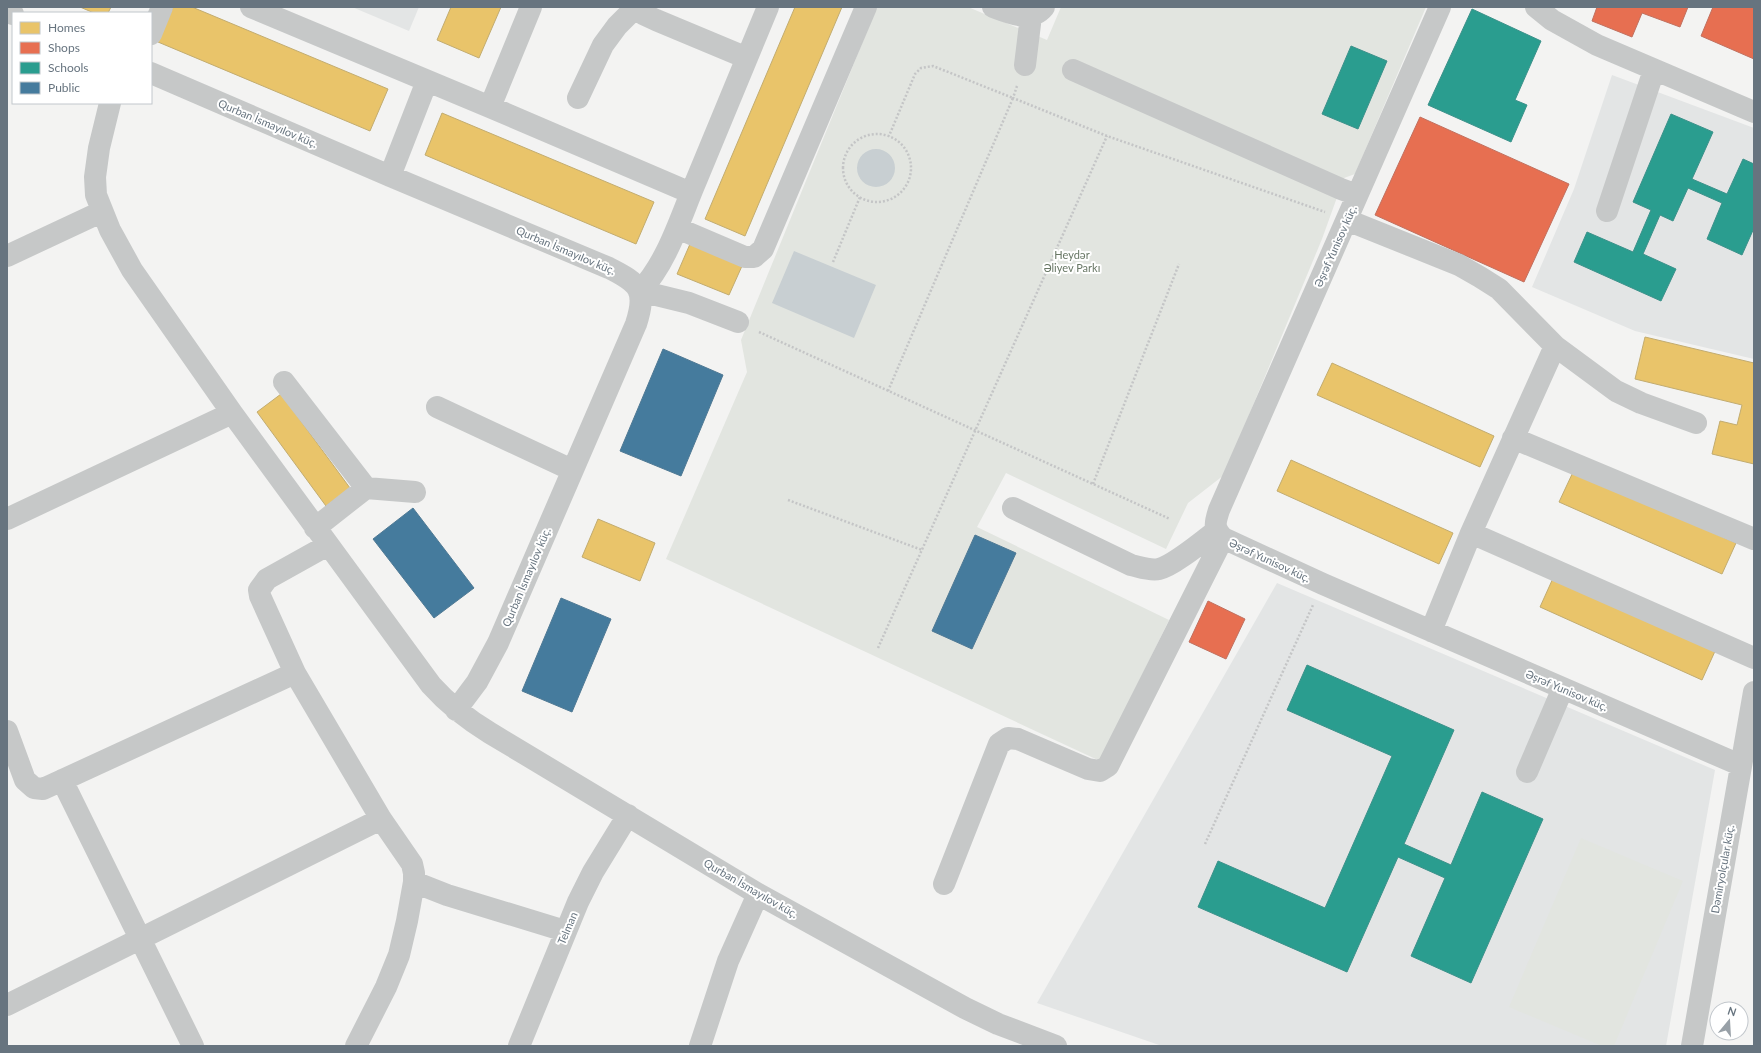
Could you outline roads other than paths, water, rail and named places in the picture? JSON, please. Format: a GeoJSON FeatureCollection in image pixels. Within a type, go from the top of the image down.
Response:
{"type":"FeatureCollection","features":[{"type":"Feature","properties":{"kind":"street"},"geometry":{"type":"LineString","coordinates":[[152,32],[162,7]]}},
{"type":"Feature","properties":{"kind":"street"},"geometry":{"type":"LineString","coordinates":[[251,7],[427,80],[691,193]]}},
{"type":"Feature","properties":{"kind":"street"},"geometry":{"type":"LineString","coordinates":[[490,107],[531,7]]}},
{"type":"Feature","properties":{"kind":"street"},"geometry":{"type":"LineString","coordinates":[[578,98],[603,45],[617,26],[636,7]]}},
{"type":"Feature","properties":{"kind":"street"},"geometry":{"type":"LineString","coordinates":[[639,7],[643,14],[747,58]]}},
{"type":"Feature","properties":{"kind":"street"},"geometry":{"type":"LineString","coordinates":[[640,291],[651,280],[660,266],[768,7]]}},
{"type":"Feature","properties":{"kind":"street"},"geometry":{"type":"LineString","coordinates":[[677,228],[745,257],[754,257],[763,250],[866,7]]}},
{"type":"Feature","properties":{"kind":"street"},"geometry":{"type":"LineString","coordinates":[[993,7],[1020,16],[1038,11],[1025,65]]}},
{"type":"Feature","properties":{"kind":"street","name":"Əşrəf Yunisov küç."},"geometry":{"type":"LineString","coordinates":[[1440,7],[1219,510],[1215,523],[1220,535],[1323,584],[1740,765]]}},
{"type":"Feature","properties":{"kind":"street"},"geometry":{"type":"LineString","coordinates":[[1536,7],[1552,20],[1597,45],[1754,112]]}},
{"type":"Feature","properties":{"kind":"street"},"geometry":{"type":"LineString","coordinates":[[1073,70],[1341,189],[1358,195]]}},
{"type":"Feature","properties":{"kind":"street"},"geometry":{"type":"LineString","coordinates":[[1606,212],[1654,70]]}},
{"type":"Feature","properties":{"kind":"street","name":"Qurban İsmayılov küç."},"geometry":{"type":"LineString","coordinates":[[152,73],[609,268],[624,275],[634,283],[640,291],[642,301],[636,324],[487,665],[477,682],[456,710]]}},
{"type":"Feature","properties":{"kind":"street"},"geometry":{"type":"LineString","coordinates":[[390,176],[427,80]]}},
{"type":"Feature","properties":{"kind":"street","name":"Qurban İsmayılov küç."},"geometry":{"type":"LineString","coordinates":[[110,104],[99,148],[95,177],[96,195],[101,212],[132,270],[315,528],[431,685],[456,710],[490,733],[758,894],[965,1008],[998,1024],[1056,1046]]}},
{"type":"Feature","properties":{"kind":"street"},"geometry":{"type":"LineString","coordinates":[[7,256],[101,212]]}},
{"type":"Feature","properties":{"kind":"street"},"geometry":{"type":"LineString","coordinates":[[1347,220],[1459,265],[1499,289],[1556,346],[1616,391],[1641,403],[1696,423]]}},
{"type":"Feature","properties":{"kind":"street"},"geometry":{"type":"LineString","coordinates":[[640,291],[667,296],[738,322]]}},
{"type":"Feature","properties":{"kind":"street"},"geometry":{"type":"LineString","coordinates":[[1431,631],[1471,533],[1556,346]]}},
{"type":"Feature","properties":{"kind":"street"},"geometry":{"type":"LineString","coordinates":[[284,382],[366,488]]}},
{"type":"Feature","properties":{"kind":"street"},"geometry":{"type":"LineString","coordinates":[[437,407],[572,470]]}},
{"type":"Feature","properties":{"kind":"street"},"geometry":{"type":"LineString","coordinates":[[7,519],[232,413]]}},
{"type":"Feature","properties":{"kind":"street"},"geometry":{"type":"LineString","coordinates":[[1513,438],[1754,539]]}},
{"type":"Feature","properties":{"kind":"street"},"geometry":{"type":"LineString","coordinates":[[315,528],[366,488],[415,492]]}},
{"type":"Feature","properties":{"kind":"street"},"geometry":{"type":"LineString","coordinates":[[1013,508],[1131,565],[1147,569],[1159,569],[1220,535]]}},
{"type":"Feature","properties":{"kind":"street"},"geometry":{"type":"LineString","coordinates":[[1471,533],[1754,658]]}},
{"type":"Feature","properties":{"kind":"street"},"geometry":{"type":"LineString","coordinates":[[944,884],[999,744],[1008,738],[1018,739],[1088,769],[1100,771],[1108,766],[1220,535]]}},
{"type":"Feature","properties":{"kind":"street"},"geometry":{"type":"LineString","coordinates":[[328,545],[267,579],[259,590],[260,596],[295,673],[382,819],[412,864],[414,882],[399,955],[386,987],[356,1046]]}},
{"type":"Feature","properties":{"kind":"street"},"geometry":{"type":"LineString","coordinates":[[7,733],[25,780],[34,788],[43,788],[295,673]]}},
{"type":"Feature","properties":{"kind":"street"},"geometry":{"type":"LineString","coordinates":[[1527,772],[1563,688]]}},
{"type":"Feature","properties":{"kind":"street","name":"Dəmiryolçular küç."},"geometry":{"type":"LineString","coordinates":[[1692,1046],[1754,692]]}},
{"type":"Feature","properties":{"kind":"street"},"geometry":{"type":"LineString","coordinates":[[62,780],[193,1046]]}},
{"type":"Feature","properties":{"kind":"street","name":"Telman"},"geometry":{"type":"LineString","coordinates":[[519,1046],[565,931],[592,872],[628,816]]}},
{"type":"Feature","properties":{"kind":"street"},"geometry":{"type":"LineString","coordinates":[[7,1005],[139,938],[382,819]]}},
{"type":"Feature","properties":{"kind":"street"},"geometry":{"type":"LineString","coordinates":[[414,882],[448,895],[565,931]]}},
{"type":"Feature","properties":{"kind":"street"},"geometry":{"type":"LineString","coordinates":[[700,1046],[728,961],[758,894]]}},
{"type":"Feature","properties":{"kind":"park label","name":"Heydər Əliyev Parkı"},"geometry":{"type":"Point","coordinates":[1072,260]}}]}
